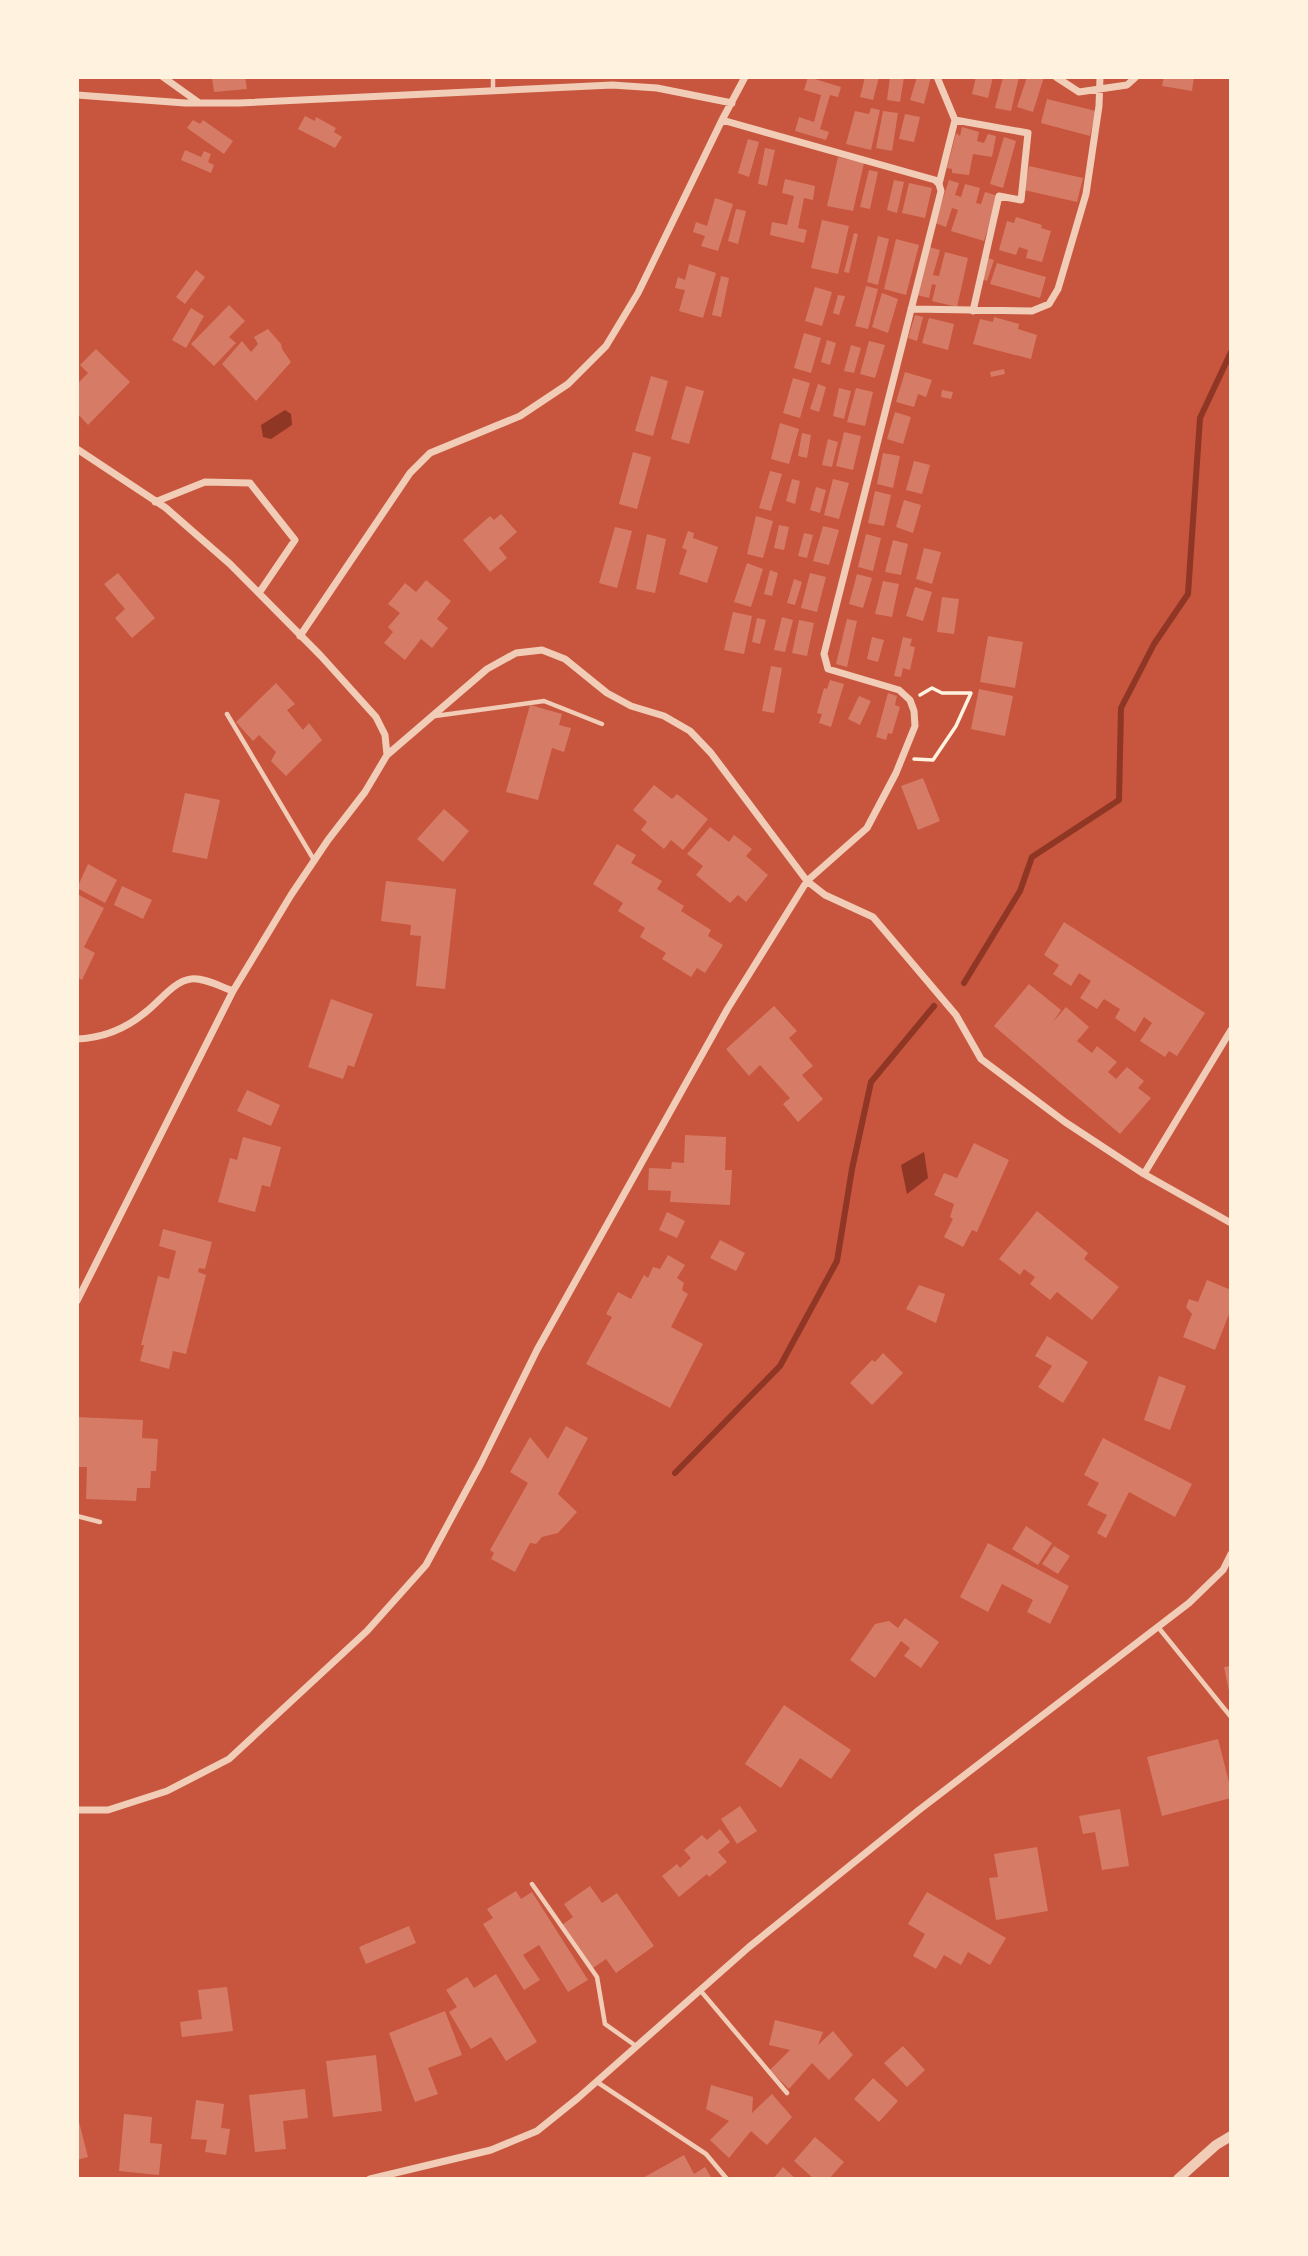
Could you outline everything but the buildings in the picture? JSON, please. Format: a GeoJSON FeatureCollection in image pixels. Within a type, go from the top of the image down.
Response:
{"type":"FeatureCollection","features":[{"type":"Feature","properties":{"kind":"street"},"geometry":{"type":"LineString","coordinates":[[163,77],[198,103]]}},
{"type":"Feature","properties":{"kind":"street"},"geometry":{"type":"LineString","coordinates":[[300,636],[410,473],[430,453],[520,416],[568,384],[606,346],[638,293],[745,77]]}},
{"type":"Feature","properties":{"kind":"street"},"geometry":{"type":"LineString","coordinates":[[77,1810],[108,1810],[167,1791],[229,1759],[368,1631],[426,1565],[537,1350],[728,1008],[807,881],[867,828],[885,797],[915,726],[910,700],[899,690],[828,669],[824,654],[941,191],[939,184],[955,120],[937,77]]}},
{"type":"Feature","properties":{"kind":"street"},"geometry":{"type":"LineString","coordinates":[[1056,77],[1079,92],[1127,85],[1136,77]]}},
{"type":"Feature","properties":{"kind":"street"},"geometry":{"type":"LineString","coordinates":[[911,309],[1032,311],[1049,304],[1058,289],[1086,194],[1100,77]]}},
{"type":"Feature","properties":{"kind":"street"},"geometry":{"type":"LineString","coordinates":[[77,95],[198,103],[612,85],[657,88],[732,103]]}},
{"type":"Feature","properties":{"kind":"street"},"geometry":{"type":"LineString","coordinates":[[722,120],[935,180],[939,184]]}},
{"type":"Feature","properties":{"kind":"street"},"geometry":{"type":"LineString","coordinates":[[955,120],[1028,133],[1020,200],[999,196],[974,311]]}},
{"type":"Feature","properties":{"kind":"street"},"geometry":{"type":"LineString","coordinates":[[77,449],[155,502],[230,564],[376,717],[385,734],[387,755]]}},
{"type":"Feature","properties":{"kind":"street"},"geometry":{"type":"LineString","coordinates":[[155,502],[205,482],[250,483],[295,540],[259,593]]}},
{"type":"Feature","properties":{"kind":"street"},"geometry":{"type":"LineString","coordinates":[[77,1301],[233,991],[314,861],[365,792],[387,755],[487,669],[516,653],[542,650],[565,659],[607,694],[631,706],[664,716],[690,731],[711,753],[807,881],[825,895],[873,918],[956,1015],[981,1059],[1065,1122],[1144,1174],[1231,1223]]}},
{"type":"Feature","properties":{"kind":"street"},"geometry":{"type":"LineString","coordinates":[[77,1040],[98,1038],[122,1029],[182,981],[194,978],[233,991]]}},
{"type":"Feature","properties":{"kind":"street"},"geometry":{"type":"LineString","coordinates":[[1144,1174],[1231,1030]]}},
{"type":"Feature","properties":{"kind":"street"},"geometry":{"type":"LineString","coordinates":[[370,2179],[491,2150],[537,2131],[597,2082],[749,1947],[919,1810],[1189,1603],[1223,1570],[1231,1554]]}},
{"type":"Feature","properties":{"kind":"street"},"geometry":{"type":"LineString","coordinates":[[1178,2179],[1216,2145],[1231,2136]]}},
{"type":"Feature","properties":{"kind":"lane"},"geometry":{"type":"LineString","coordinates":[[493,77],[493,90]]}},
{"type":"Feature","properties":{"kind":"lane"},"geometry":{"type":"LineString","coordinates":[[431,716],[544,701],[602,724]]}},
{"type":"Feature","properties":{"kind":"lane"},"geometry":{"type":"LineString","coordinates":[[227,714],[314,861]]}},
{"type":"Feature","properties":{"kind":"lane"},"geometry":{"type":"LineString","coordinates":[[77,1516],[100,1522]]}},
{"type":"Feature","properties":{"kind":"lane"},"geometry":{"type":"LineString","coordinates":[[1158,1627],[1231,1717]]}},
{"type":"Feature","properties":{"kind":"lane"},"geometry":{"type":"LineString","coordinates":[[532,1884],[597,1977],[605,2024],[637,2046]]}},
{"type":"Feature","properties":{"kind":"lane"},"geometry":{"type":"LineString","coordinates":[[700,1990],[787,2093]]}},
{"type":"Feature","properties":{"kind":"lane"},"geometry":{"type":"LineString","coordinates":[[597,2082],[706,2154],[727,2179]]}},
{"type":"Feature","properties":{"kind":"path"},"geometry":{"type":"LineString","coordinates":[[901,759],[933,760],[956,726],[971,693],[942,692],[932,688],[910,700]]}},
{"type":"Feature","properties":{"kind":"shaded area"},"geometry":{"type":"Polygon","coordinates":[[[285,410],[291,414],[292,425],[271,439],[263,437],[261,425],[285,410]]]}},
{"type":"Feature","properties":{"kind":"shaded area"},"geometry":{"type":"Polygon","coordinates":[[[924,1152],[928,1178],[907,1194],[901,1165],[924,1152]]]}},
{"type":"Feature","properties":{"kind":"waterway"},"geometry":{"type":"LineString","coordinates":[[964,983],[1020,891],[1032,857],[1119,800],[1121,708],[1154,644],[1188,594],[1200,418],[1231,352]]}},
{"type":"Feature","properties":{"kind":"waterway"},"geometry":{"type":"LineString","coordinates":[[675,1473],[780,1366],[837,1261],[852,1169],[871,1082],[934,1006]]}}]}
